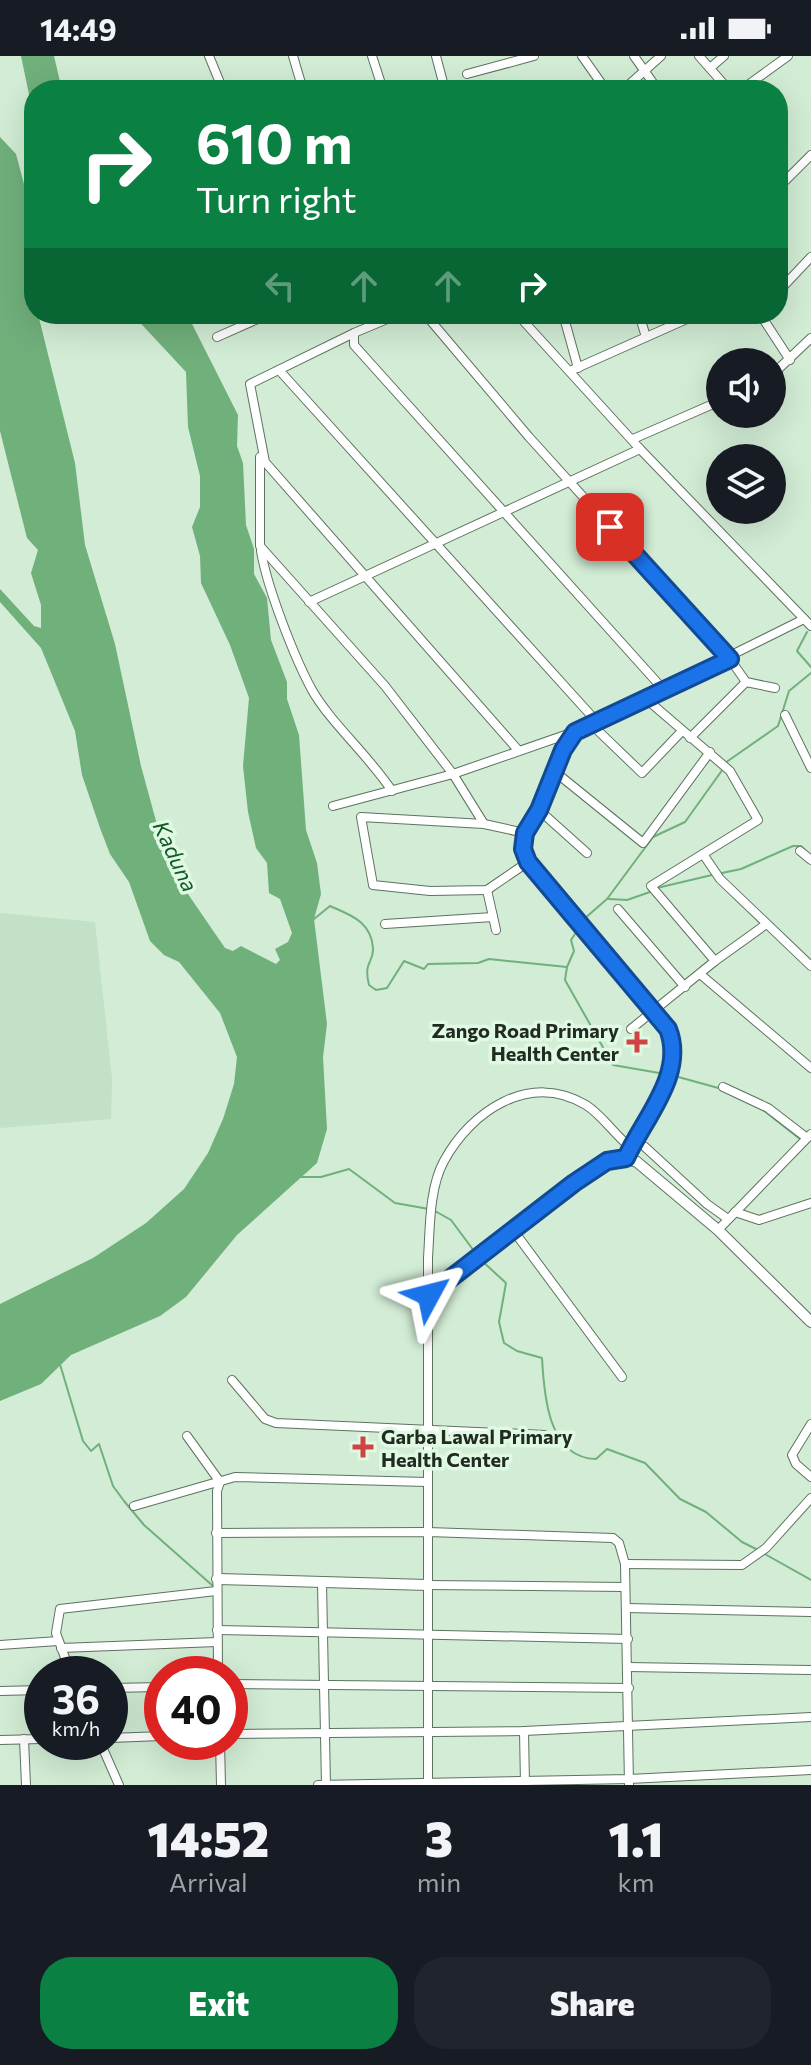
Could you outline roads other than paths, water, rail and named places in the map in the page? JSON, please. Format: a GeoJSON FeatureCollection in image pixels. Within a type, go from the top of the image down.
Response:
{"type":"FeatureCollection","features":[{"type":"Feature","properties":{"kind":"street"},"geometry":{"type":"LineString","coordinates":[[209,56],[219,80]]}},
{"type":"Feature","properties":{"kind":"street"},"geometry":{"type":"LineString","coordinates":[[293,56],[300,80]]}},
{"type":"Feature","properties":{"kind":"street"},"geometry":{"type":"LineString","coordinates":[[372,56],[380,80]]}},
{"type":"Feature","properties":{"kind":"street"},"geometry":{"type":"LineString","coordinates":[[436,56],[442,80]]}},
{"type":"Feature","properties":{"kind":"street"},"geometry":{"type":"LineString","coordinates":[[467,74],[534,56]]}},
{"type":"Feature","properties":{"kind":"street"},"geometry":{"type":"LineString","coordinates":[[582,56],[598,80]]}},
{"type":"Feature","properties":{"kind":"street"},"geometry":{"type":"LineString","coordinates":[[634,56],[651,80]]}},
{"type":"Feature","properties":{"kind":"street"},"geometry":{"type":"LineString","coordinates":[[635,80],[661,56]]}},
{"type":"Feature","properties":{"kind":"street"},"geometry":{"type":"LineString","coordinates":[[699,56],[720,80]]}},
{"type":"Feature","properties":{"kind":"street"},"geometry":{"type":"LineString","coordinates":[[710,68],[724,56]]}},
{"type":"Feature","properties":{"kind":"street"},"geometry":{"type":"LineString","coordinates":[[755,80],[788,56]]}},
{"type":"Feature","properties":{"kind":"street"},"geometry":{"type":"LineString","coordinates":[[788,178],[811,155]]}},
{"type":"Feature","properties":{"kind":"street"},"geometry":{"type":"LineString","coordinates":[[788,281],[811,257]]}},
{"type":"Feature","properties":{"kind":"street"},"geometry":{"type":"LineString","coordinates":[[217,337],[246,324]]}},
{"type":"Feature","properties":{"kind":"street"},"geometry":{"type":"LineString","coordinates":[[375,324],[250,384],[260,448],[260,546],[265,575],[312,690],[372,761],[392,791]]}},
{"type":"Feature","properties":{"kind":"street"},"geometry":{"type":"LineString","coordinates":[[434,324],[570,482],[730,659],[746,682],[775,688]]}},
{"type":"Feature","properties":{"kind":"street"},"geometry":{"type":"LineString","coordinates":[[333,806],[453,774],[575,732],[808,623],[640,449],[574,370],[527,324]]}},
{"type":"Feature","properties":{"kind":"street"},"geometry":{"type":"LineString","coordinates":[[565,324],[574,370]]}},
{"type":"Feature","properties":{"kind":"street"},"geometry":{"type":"LineString","coordinates":[[642,324],[646,337]]}},
{"type":"Feature","properties":{"kind":"street"},"geometry":{"type":"LineString","coordinates":[[574,370],[675,324]]}},
{"type":"Feature","properties":{"kind":"street"},"geometry":{"type":"LineString","coordinates":[[767,324],[790,360]]}},
{"type":"Feature","properties":{"kind":"street"},"geometry":{"type":"LineString","coordinates":[[354,333],[354,345],[663,689]]}},
{"type":"Feature","properties":{"kind":"street"},"geometry":{"type":"LineString","coordinates":[[786,363],[811,338]]}},
{"type":"Feature","properties":{"kind":"street"},"geometry":{"type":"LineString","coordinates":[[279,370],[642,773],[682,731]]}},
{"type":"Feature","properties":{"kind":"street"},"geometry":{"type":"LineString","coordinates":[[633,439],[706,407]]}},
{"type":"Feature","properties":{"kind":"street"},"geometry":{"type":"LineString","coordinates":[[260,448],[265,462],[518,750]]}},
{"type":"Feature","properties":{"kind":"street"},"geometry":{"type":"LineString","coordinates":[[309,602],[640,449]]}},
{"type":"Feature","properties":{"kind":"street"},"geometry":{"type":"LineString","coordinates":[[260,546],[385,686],[453,774],[484,824]]}},
{"type":"Feature","properties":{"kind":"street"},"geometry":{"type":"LineString","coordinates":[[690,738],[746,682]]}},
{"type":"Feature","properties":{"kind":"street"},"geometry":{"type":"LineString","coordinates":[[645,698],[730,771],[758,820],[651,886],[715,961]]}},
{"type":"Feature","properties":{"kind":"street"},"geometry":{"type":"LineString","coordinates":[[785,715],[811,768]]}},
{"type":"Feature","properties":{"kind":"street"},"geometry":{"type":"LineString","coordinates":[[429,1295],[607,1161],[628,1152],[668,1076],[674,1044],[668,1029],[528,862],[523,849],[525,833],[575,732]]}},
{"type":"Feature","properties":{"kind":"street"},"geometry":{"type":"LineString","coordinates":[[554,771],[643,843],[710,752]]}},
{"type":"Feature","properties":{"kind":"street"},"geometry":{"type":"LineString","coordinates":[[539,810],[587,853]]}},
{"type":"Feature","properties":{"kind":"street"},"geometry":{"type":"LineString","coordinates":[[525,833],[484,824],[361,817],[373,885],[430,891],[487,890],[528,862]]}},
{"type":"Feature","properties":{"kind":"street"},"geometry":{"type":"LineString","coordinates":[[800,851],[811,860]]}},
{"type":"Feature","properties":{"kind":"street"},"geometry":{"type":"LineString","coordinates":[[703,854],[720,879],[811,966]]}},
{"type":"Feature","properties":{"kind":"street"},"geometry":{"type":"LineString","coordinates":[[487,890],[496,930]]}},
{"type":"Feature","properties":{"kind":"street"},"geometry":{"type":"LineString","coordinates":[[618,909],[685,987]]}},
{"type":"Feature","properties":{"kind":"street"},"geometry":{"type":"LineString","coordinates":[[385,924],[493,917]]}},
{"type":"Feature","properties":{"kind":"street"},"geometry":{"type":"LineString","coordinates":[[631,1029],[765,925]]}},
{"type":"Feature","properties":{"kind":"street"},"geometry":{"type":"LineString","coordinates":[[700,974],[811,1068]]}},
{"type":"Feature","properties":{"kind":"street"},"geometry":{"type":"LineString","coordinates":[[718,1230],[809,1136],[768,1108],[723,1087]]}},
{"type":"Feature","properties":{"kind":"street"},"geometry":{"type":"LineString","coordinates":[[428,1785],[425,1686],[430,1223],[443,1163],[465,1133],[504,1098],[551,1092],[586,1105],[637,1162],[718,1230],[811,1322]]}},
{"type":"Feature","properties":{"kind":"street"},"geometry":{"type":"LineString","coordinates":[[799,1146],[811,1150]]}},
{"type":"Feature","properties":{"kind":"street"},"geometry":{"type":"LineString","coordinates":[[645,1147],[707,1204],[732,1215],[759,1220],[811,1203]]}},
{"type":"Feature","properties":{"kind":"street"},"geometry":{"type":"LineString","coordinates":[[513,1230],[622,1377]]}},
{"type":"Feature","properties":{"kind":"street"},"geometry":{"type":"LineString","coordinates":[[232,1380],[265,1419],[276,1423],[545,1435]]}},
{"type":"Feature","properties":{"kind":"street"},"geometry":{"type":"LineString","coordinates":[[811,1424],[792,1455],[796,1464],[811,1477]]}},
{"type":"Feature","properties":{"kind":"street"},"geometry":{"type":"LineString","coordinates":[[187,1436],[220,1482]]}},
{"type":"Feature","properties":{"kind":"street"},"geometry":{"type":"LineString","coordinates":[[134,1506],[235,1477],[427,1482]]}},
{"type":"Feature","properties":{"kind":"street"},"geometry":{"type":"LineString","coordinates":[[217,1656],[216,1533],[220,1482]]}},
{"type":"Feature","properties":{"kind":"street"},"geometry":{"type":"LineString","coordinates":[[625,1564],[742,1565],[766,1548],[811,1498]]}},
{"type":"Feature","properties":{"kind":"street"},"geometry":{"type":"LineString","coordinates":[[216,1533],[428,1532],[613,1538],[619,1543],[625,1564],[629,1782]]}},
{"type":"Feature","properties":{"kind":"street"},"geometry":{"type":"LineString","coordinates":[[64,1656],[56,1612],[60,1609],[216,1585],[322,1583],[625,1587]]}},
{"type":"Feature","properties":{"kind":"street"},"geometry":{"type":"LineString","coordinates":[[322,1583],[326,1785]]}},
{"type":"Feature","properties":{"kind":"street"},"geometry":{"type":"LineString","coordinates":[[626,1608],[811,1612]]}},
{"type":"Feature","properties":{"kind":"street"},"geometry":{"type":"LineString","coordinates":[[217,1630],[628,1639]]}},
{"type":"Feature","properties":{"kind":"street"},"geometry":{"type":"LineString","coordinates":[[0,1645],[217,1642]]}},
{"type":"Feature","properties":{"kind":"street"},"geometry":{"type":"LineString","coordinates":[[628,1667],[811,1670]]}},
{"type":"Feature","properties":{"kind":"street"},"geometry":{"type":"LineString","coordinates":[[248,1684],[629,1688]]}},
{"type":"Feature","properties":{"kind":"street"},"geometry":{"type":"LineString","coordinates":[[0,1691],[24,1690]]}},
{"type":"Feature","properties":{"kind":"street"},"geometry":{"type":"LineString","coordinates":[[248,1734],[524,1731],[811,1717]]}},
{"type":"Feature","properties":{"kind":"street"},"geometry":{"type":"LineString","coordinates":[[524,1731],[524,1783]]}},
{"type":"Feature","properties":{"kind":"street"},"geometry":{"type":"LineString","coordinates":[[0,1740],[24,1739]]}},
{"type":"Feature","properties":{"kind":"street"},"geometry":{"type":"LineString","coordinates":[[25,1760],[26,1785]]}},
{"type":"Feature","properties":{"kind":"street"},"geometry":{"type":"LineString","coordinates":[[108,1760],[119,1785]]}},
{"type":"Feature","properties":{"kind":"street"},"geometry":{"type":"LineString","coordinates":[[220,1760],[221,1785]]}},
{"type":"Feature","properties":{"kind":"street"},"geometry":{"type":"LineString","coordinates":[[318,1785],[629,1782],[811,1770]]}},
{"type":"Feature","properties":{"kind":"waterway"},"geometry":{"type":"LineString","coordinates":[[807,632],[797,651],[811,667]]}},
{"type":"Feature","properties":{"kind":"waterway"},"geometry":{"type":"LineString","coordinates":[[725,763],[778,726],[789,691],[811,673]]}},
{"type":"Feature","properties":{"kind":"waterway"},"geometry":{"type":"LineString","coordinates":[[584,919],[607,899],[653,837],[685,822],[723,769]]}},
{"type":"Feature","properties":{"kind":"waterway"},"geometry":{"type":"LineString","coordinates":[[722,873],[741,869],[793,846],[801,846],[807,852]]}},
{"type":"Feature","properties":{"kind":"waterway"},"geometry":{"type":"LineString","coordinates":[[657,888],[712,875]]}},
{"type":"Feature","properties":{"kind":"waterway"},"geometry":{"type":"LineString","coordinates":[[609,899],[627,900],[650,892]]}},
{"type":"Feature","properties":{"kind":"waterway"},"geometry":{"type":"LineString","coordinates":[[314,919],[330,906],[364,925],[373,948],[367,977],[369,985],[376,990],[387,988],[404,961],[424,969],[428,964],[478,963],[489,959],[567,967],[574,951],[571,940],[579,928]]}},
{"type":"Feature","properties":{"kind":"waterway"},"geometry":{"type":"LineString","coordinates":[[567,967],[565,980],[613,1065],[665,1074]]}},
{"type":"Feature","properties":{"kind":"waterway"},"geometry":{"type":"LineString","coordinates":[[671,1075],[722,1089]]}},
{"type":"Feature","properties":{"kind":"waterway"},"geometry":{"type":"LineString","coordinates":[[763,1110],[800,1139]]}},
{"type":"Feature","properties":{"kind":"waterway"},"geometry":{"type":"LineString","coordinates":[[297,1177],[321,1177],[349,1169],[395,1203],[429,1209]]}},
{"type":"Feature","properties":{"kind":"waterway"},"geometry":{"type":"LineString","coordinates":[[435,1211],[451,1220],[477,1255]]}},
{"type":"Feature","properties":{"kind":"waterway"},"geometry":{"type":"LineString","coordinates":[[481,1260],[506,1283],[499,1322],[504,1343],[517,1351],[542,1358],[547,1406],[558,1436],[568,1448],[580,1456],[596,1459],[607,1449],[645,1463],[680,1499],[706,1512],[742,1542],[758,1550]]}},
{"type":"Feature","properties":{"kind":"waterway"},"geometry":{"type":"LineString","coordinates":[[59,1361],[83,1441],[91,1451],[99,1444],[113,1486],[144,1525],[213,1586]]}},
{"type":"Feature","properties":{"kind":"waterway"},"geometry":{"type":"LineString","coordinates":[[763,1553],[811,1580]]}},
{"type":"Feature","properties":{"kind":"place","name":"Zango Road Primary Health Center"},"geometry":{"type":"Point","coordinates":[637,1042]}},
{"type":"Feature","properties":{"kind":"place","name":"Garba Lawal Primary Health Center"},"geometry":{"type":"Point","coordinates":[363,1447]}},
{"type":"Feature","properties":{"kind":"water label","name":"Kaduna"},"geometry":{"type":"Point","coordinates":[176,856]}}]}
